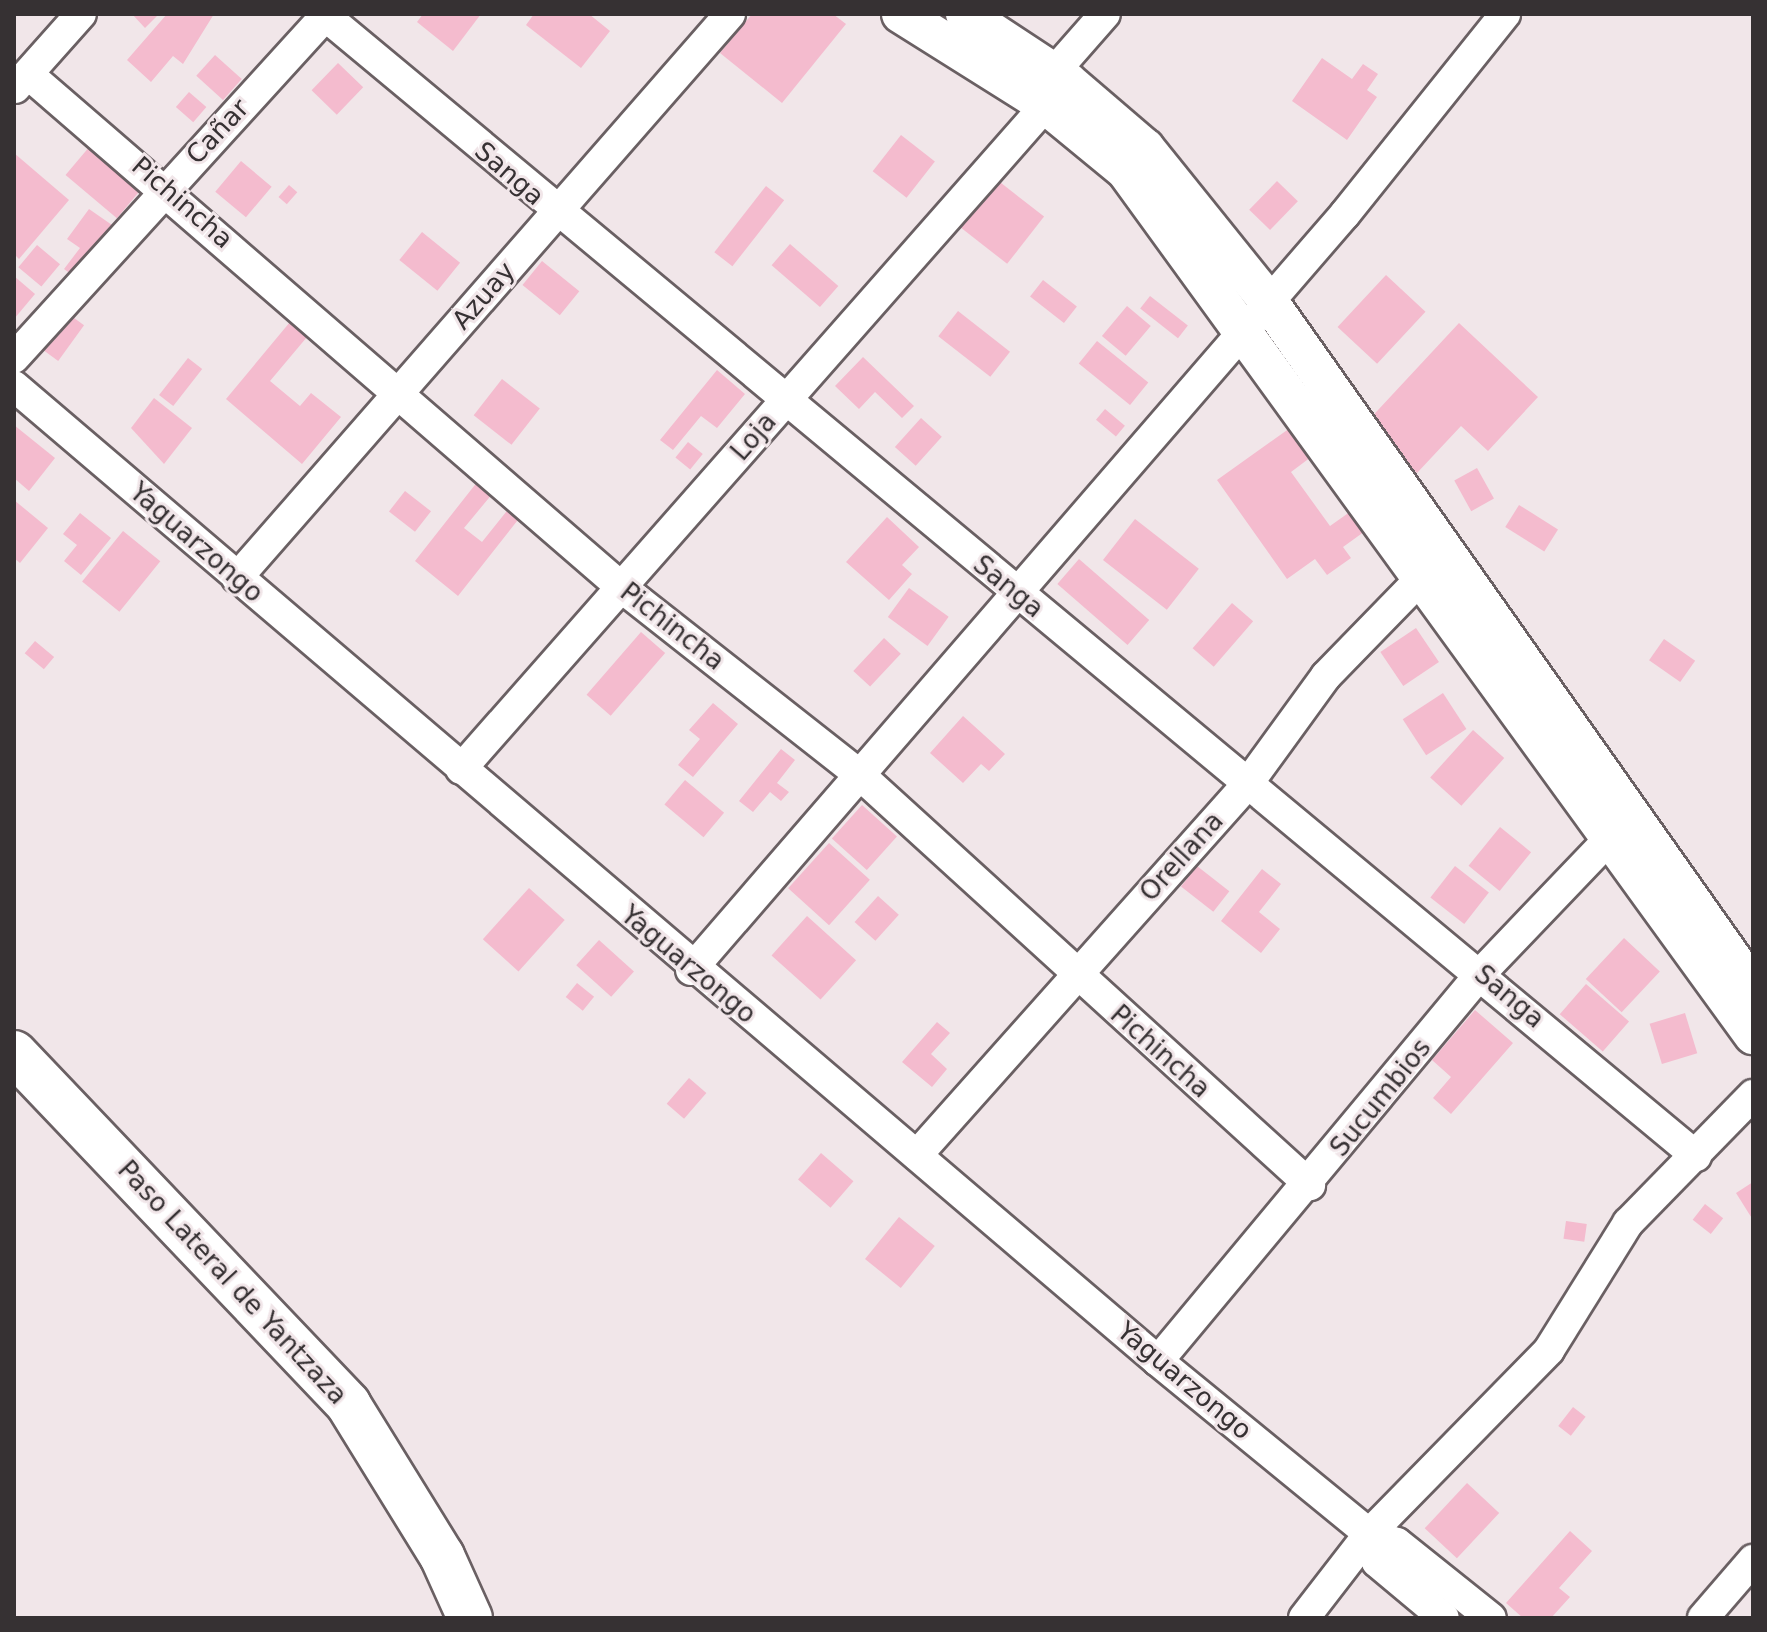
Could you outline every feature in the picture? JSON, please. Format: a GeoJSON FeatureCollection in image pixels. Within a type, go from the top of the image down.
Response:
{"type":"FeatureCollection","features":[{"type":"Feature","properties":{"kind":"highway","name":"Paso Lateral de Yantzaza"},"geometry":{"type":"LineString","coordinates":[[14,1053],[348,1404],[442,1556],[470,1618]]}},
{"type":"Feature","properties":{"kind":"main road"},"geometry":{"type":"LineString","coordinates":[[901,14],[1050,88]]}},
{"type":"Feature","properties":{"kind":"main road"},"geometry":{"type":"LineString","coordinates":[[965,14],[1050,88],[1257,315],[1430,568],[1609,839],[1753,1035]]}},
{"type":"Feature","properties":{"kind":"main road"},"geometry":{"type":"LineString","coordinates":[[1430,568],[1753,988]]}},
{"type":"Feature","properties":{"kind":"street"},"geometry":{"type":"LineString","coordinates":[[21,82],[81,14]]}},
{"type":"Feature","properties":{"kind":"street","name":"Azuay"},"geometry":{"type":"LineString","coordinates":[[237,578],[730,14]]}},
{"type":"Feature","properties":{"kind":"street","name":"Loja"},"geometry":{"type":"LineString","coordinates":[[461,769],[783,404],[1050,88],[1105,14]]}},
{"type":"Feature","properties":{"kind":"street","name":"Sanga"},"geometry":{"type":"LineString","coordinates":[[325,15],[783,404],[1481,973],[1696,1156]]}},
{"type":"Feature","properties":{"kind":"street","name":"Cañar"},"geometry":{"type":"LineString","coordinates":[[14,358],[325,15]]}},
{"type":"Feature","properties":{"kind":"street"},"geometry":{"type":"LineString","coordinates":[[691,970],[1257,315],[1503,15]]}},
{"type":"Feature","properties":{"kind":"street","name":"Pichincha"},"geometry":{"type":"LineString","coordinates":[[21,82],[166,188],[621,587],[860,775],[1075,978],[1310,1185]]}},
{"type":"Feature","properties":{"kind":"street","name":"Yaguarzongo"},"geometry":{"type":"LineString","coordinates":[[14,386],[691,970],[917,1155],[1158,1361],[1369,1534],[1397,1543],[1491,1618]]}},
{"type":"Feature","properties":{"kind":"street","name":"Orellana"},"geometry":{"type":"LineString","coordinates":[[917,1155],[1249,782],[1326,676],[1430,568]]}},
{"type":"Feature","properties":{"kind":"street","name":"Sucumbios"},"geometry":{"type":"LineString","coordinates":[[1158,1361],[1310,1185],[1481,973],[1609,839]]}},
{"type":"Feature","properties":{"kind":"street"},"geometry":{"type":"LineString","coordinates":[[1304,1618],[1369,1534],[1549,1350],[1628,1223],[1753,1095]]}},
{"type":"Feature","properties":{"kind":"street","name":"Yaguarzongo"},"geometry":{"type":"LineString","coordinates":[[1369,1534],[1377,1562],[1444,1618]]}},
{"type":"Feature","properties":{"kind":"street"},"geometry":{"type":"LineString","coordinates":[[1703,1618],[1753,1560]]}},
{"type":"Feature","properties":{"kind":"building"},"geometry":{"type":"Polygon","coordinates":[[[132,14],[159,14],[145,28],[132,14]]]}},
{"type":"Feature","properties":{"kind":"building"},"geometry":{"type":"Polygon","coordinates":[[[167,14],[214,14],[183,64],[173,56],[151,82],[127,60],[167,14]]]}},
{"type":"Feature","properties":{"kind":"building"},"geometry":{"type":"Polygon","coordinates":[[[423,14],[481,14],[453,51],[417,22],[423,14]]]}},
{"type":"Feature","properties":{"kind":"building"},"geometry":{"type":"Polygon","coordinates":[[[534,14],[589,14],[610,31],[581,68],[526,25],[534,14]]]}},
{"type":"Feature","properties":{"kind":"building"},"geometry":{"type":"Polygon","coordinates":[[[752,14],[833,14],[846,24],[782,103],[720,53],[752,14]]]}},
{"type":"Feature","properties":{"kind":"building"},"geometry":{"type":"Polygon","coordinates":[[[215,55],[242,79],[223,100],[196,76],[215,55]]]}},
{"type":"Feature","properties":{"kind":"building"},"geometry":{"type":"Polygon","coordinates":[[[1322,58],[1352,79],[1363,64],[1378,74],[1367,90],[1377,97],[1347,140],[1292,101],[1322,58]]]}},
{"type":"Feature","properties":{"kind":"building"},"geometry":{"type":"Polygon","coordinates":[[[338,63],[363,87],[337,115],[312,90],[338,63]]]}},
{"type":"Feature","properties":{"kind":"building"},"geometry":{"type":"Polygon","coordinates":[[[189,92],[206,107],[193,122],[176,107],[189,92]]]}},
{"type":"Feature","properties":{"kind":"building"},"geometry":{"type":"Polygon","coordinates":[[[901,135],[935,161],[907,198],[873,171],[901,135]]]}},
{"type":"Feature","properties":{"kind":"building"},"geometry":{"type":"Polygon","coordinates":[[[90,146],[141,189],[117,218],[66,175],[90,146]]]}},
{"type":"Feature","properties":{"kind":"building"},"geometry":{"type":"Polygon","coordinates":[[[14,153],[69,200],[19,259],[14,254],[14,153]]]}},
{"type":"Feature","properties":{"kind":"building"},"geometry":{"type":"Polygon","coordinates":[[[241,161],[272,187],[246,217],[215,192],[241,161]]]}},
{"type":"Feature","properties":{"kind":"building"},"geometry":{"type":"Polygon","coordinates":[[[996,179],[1044,217],[1007,264],[959,226],[996,179]]]}},
{"type":"Feature","properties":{"kind":"building"},"geometry":{"type":"Polygon","coordinates":[[[1277,181],[1298,201],[1270,230],[1249,210],[1277,181]]]}},
{"type":"Feature","properties":{"kind":"building"},"geometry":{"type":"Polygon","coordinates":[[[289,185],[297,192],[287,204],[279,197],[289,185]]]}},
{"type":"Feature","properties":{"kind":"building"},"geometry":{"type":"Polygon","coordinates":[[[766,186],[784,200],[732,266],[714,252],[766,186]]]}},
{"type":"Feature","properties":{"kind":"building"},"geometry":{"type":"Polygon","coordinates":[[[89,209],[112,225],[75,277],[64,269],[80,248],[67,239],[89,209]]]}},
{"type":"Feature","properties":{"kind":"building"},"geometry":{"type":"Polygon","coordinates":[[[422,232],[460,263],[437,291],[399,260],[422,232]]]}},
{"type":"Feature","properties":{"kind":"building"},"geometry":{"type":"Polygon","coordinates":[[[790,244],[838,286],[820,307],[772,265],[790,244]]]}},
{"type":"Feature","properties":{"kind":"building"},"geometry":{"type":"Polygon","coordinates":[[[37,245],[60,264],[41,286],[18,267],[37,245]]]}},
{"type":"Feature","properties":{"kind":"building"},"geometry":{"type":"Polygon","coordinates":[[[542,261],[579,291],[560,315],[522,285],[542,261]]]}},
{"type":"Feature","properties":{"kind":"building"},"geometry":{"type":"Polygon","coordinates":[[[1386,275],[1425,312],[1377,364],[1338,327],[1386,275]]]}},
{"type":"Feature","properties":{"kind":"building"},"geometry":{"type":"Polygon","coordinates":[[[14,276],[35,294],[14,319],[14,276]]]}},
{"type":"Feature","properties":{"kind":"building"},"geometry":{"type":"Polygon","coordinates":[[[1043,280],[1077,306],[1064,323],[1030,297],[1043,280]]]}},
{"type":"Feature","properties":{"kind":"building"},"geometry":{"type":"Polygon","coordinates":[[[1150,296],[1188,326],[1178,338],[1140,309],[1150,296]]]}},
{"type":"Feature","properties":{"kind":"building"},"geometry":{"type":"Polygon","coordinates":[[[1127,306],[1151,326],[1126,356],[1102,336],[1127,306]]]}},
{"type":"Feature","properties":{"kind":"building"},"geometry":{"type":"Polygon","coordinates":[[[63,310],[84,325],[58,361],[37,346],[63,310]]]}},
{"type":"Feature","properties":{"kind":"building"},"geometry":{"type":"Polygon","coordinates":[[[958,311],[1010,352],[990,377],[938,336],[958,311]]]}},
{"type":"Feature","properties":{"kind":"building"},"geometry":{"type":"Polygon","coordinates":[[[290,322],[307,337],[270,381],[300,406],[311,393],[341,417],[302,464],[226,399],[290,322]]]}},
{"type":"Feature","properties":{"kind":"building"},"geometry":{"type":"Polygon","coordinates":[[[1459,323],[1538,397],[1488,451],[1461,426],[1417,473],[1365,424],[1459,323]]]}},
{"type":"Feature","properties":{"kind":"building"},"geometry":{"type":"Polygon","coordinates":[[[1097,341],[1148,383],[1130,405],[1079,364],[1097,341]]]}},
{"type":"Feature","properties":{"kind":"building"},"geometry":{"type":"Polygon","coordinates":[[[863,357],[914,406],[902,418],[875,392],[859,409],[835,386],[863,357]]]}},
{"type":"Feature","properties":{"kind":"building"},"geometry":{"type":"Polygon","coordinates":[[[188,358],[202,369],[173,406],[159,395],[188,358]]]}},
{"type":"Feature","properties":{"kind":"building"},"geometry":{"type":"Polygon","coordinates":[[[717,370],[745,394],[717,428],[701,416],[673,450],[660,440],[717,370]]]}},
{"type":"Feature","properties":{"kind":"building"},"geometry":{"type":"Polygon","coordinates":[[[502,379],[540,409],[512,445],[474,415],[502,379]]]}},
{"type":"Feature","properties":{"kind":"building"},"geometry":{"type":"Polygon","coordinates":[[[154,398],[192,428],[164,464],[131,428],[154,398]]]}},
{"type":"Feature","properties":{"kind":"building"},"geometry":{"type":"Polygon","coordinates":[[[1105,409],[1125,426],[1116,436],[1096,420],[1105,409]]]}},
{"type":"Feature","properties":{"kind":"building"},"geometry":{"type":"Polygon","coordinates":[[[921,418],[942,437],[916,466],[895,447],[921,418]]]}},
{"type":"Feature","properties":{"kind":"building"},"geometry":{"type":"Polygon","coordinates":[[[14,425],[55,458],[29,491],[14,478],[14,425]]]}},
{"type":"Feature","properties":{"kind":"building"},"geometry":{"type":"Polygon","coordinates":[[[1290,428],[1311,457],[1291,472],[1330,526],[1354,509],[1368,529],[1343,547],[1351,558],[1327,575],[1315,559],[1287,579],[1217,480],[1290,428]]]}},
{"type":"Feature","properties":{"kind":"building"},"geometry":{"type":"Polygon","coordinates":[[[688,442],[703,454],[690,470],[675,458],[688,442]]]}},
{"type":"Feature","properties":{"kind":"building"},"geometry":{"type":"Polygon","coordinates":[[[1477,468],[1494,499],[1471,511],[1454,481],[1477,468]]]}},
{"type":"Feature","properties":{"kind":"building"},"geometry":{"type":"Polygon","coordinates":[[[478,481],[493,493],[464,528],[482,542],[510,507],[521,516],[458,596],[415,561],[478,481]]]}},
{"type":"Feature","properties":{"kind":"building"},"geometry":{"type":"Polygon","coordinates":[[[405,491],[431,511],[415,532],[389,511],[405,491]]]}},
{"type":"Feature","properties":{"kind":"building"},"geometry":{"type":"Polygon","coordinates":[[[14,500],[48,528],[20,563],[14,558],[14,500]]]}},
{"type":"Feature","properties":{"kind":"building"},"geometry":{"type":"Polygon","coordinates":[[[1519,505],[1558,529],[1544,551],[1505,527],[1519,505]]]}},
{"type":"Feature","properties":{"kind":"building"},"geometry":{"type":"Polygon","coordinates":[[[80,513],[111,538],[81,575],[64,561],[77,545],[63,534],[80,513]]]}},
{"type":"Feature","properties":{"kind":"building"},"geometry":{"type":"Polygon","coordinates":[[[887,517],[919,547],[902,565],[912,574],[889,600],[846,562],[887,517]]]}},
{"type":"Feature","properties":{"kind":"building"},"geometry":{"type":"Polygon","coordinates":[[[1135,519],[1199,569],[1167,610],[1103,560],[1135,519]]]}},
{"type":"Feature","properties":{"kind":"building"},"geometry":{"type":"Polygon","coordinates":[[[123,531],[160,561],[119,612],[82,582],[123,531]]]}},
{"type":"Feature","properties":{"kind":"building"},"geometry":{"type":"Polygon","coordinates":[[[1079,559],[1149,620],[1128,645],[1057,584],[1079,559]]]}},
{"type":"Feature","properties":{"kind":"building"},"geometry":{"type":"Polygon","coordinates":[[[909,588],[949,617],[927,646],[888,617],[909,588]]]}},
{"type":"Feature","properties":{"kind":"building"},"geometry":{"type":"Polygon","coordinates":[[[1232,603],[1253,621],[1214,667],[1193,648],[1232,603]]]}},
{"type":"Feature","properties":{"kind":"building"},"geometry":{"type":"Polygon","coordinates":[[[1416,628],[1439,662],[1403,686],[1380,652],[1416,628]]]}},
{"type":"Feature","properties":{"kind":"building"},"geometry":{"type":"Polygon","coordinates":[[[641,632],[665,653],[611,716],[587,695],[641,632]]]}},
{"type":"Feature","properties":{"kind":"building"},"geometry":{"type":"Polygon","coordinates":[[[884,638],[901,654],[870,687],[853,671],[884,638]]]}},
{"type":"Feature","properties":{"kind":"building"},"geometry":{"type":"Polygon","coordinates":[[[1664,639],[1695,661],[1680,682],[1649,660],[1664,639]]]}},
{"type":"Feature","properties":{"kind":"building"},"geometry":{"type":"Polygon","coordinates":[[[35,641],[54,657],[44,669],[25,653],[35,641]]]}},
{"type":"Feature","properties":{"kind":"building"},"geometry":{"type":"Polygon","coordinates":[[[1443,693],[1466,729],[1426,755],[1403,719],[1443,693]]]}},
{"type":"Feature","properties":{"kind":"building"},"geometry":{"type":"Polygon","coordinates":[[[713,703],[738,724],[693,777],[678,765],[700,739],[689,730],[713,703]]]}},
{"type":"Feature","properties":{"kind":"building"},"geometry":{"type":"Polygon","coordinates":[[[963,716],[1005,754],[989,771],[981,764],[963,783],[930,753],[963,716]]]}},
{"type":"Feature","properties":{"kind":"building"},"geometry":{"type":"Polygon","coordinates":[[[1473,730],[1504,758],[1461,806],[1430,778],[1473,730]]]}},
{"type":"Feature","properties":{"kind":"building"},"geometry":{"type":"Polygon","coordinates":[[[781,749],[795,760],[777,783],[789,792],[781,801],[770,792],[753,812],[739,801],[781,749]]]}},
{"type":"Feature","properties":{"kind":"building"},"geometry":{"type":"Polygon","coordinates":[[[685,780],[724,813],[703,837],[664,805],[685,780]]]}},
{"type":"Feature","properties":{"kind":"building"},"geometry":{"type":"Polygon","coordinates":[[[862,805],[897,836],[867,870],[832,838],[862,805]]]}},
{"type":"Feature","properties":{"kind":"building"},"geometry":{"type":"Polygon","coordinates":[[[1500,827],[1531,852],[1500,891],[1469,866],[1500,827]]]}},
{"type":"Feature","properties":{"kind":"building"},"geometry":{"type":"Polygon","coordinates":[[[829,843],[870,880],[829,925],[788,888],[829,843]]]}},
{"type":"Feature","properties":{"kind":"building"},"geometry":{"type":"Polygon","coordinates":[[[1197,866],[1229,891],[1213,912],[1181,886],[1197,866]]]}},
{"type":"Feature","properties":{"kind":"building"},"geometry":{"type":"Polygon","coordinates":[[[1455,866],[1489,892],[1464,924],[1430,898],[1455,866]]]}},
{"type":"Feature","properties":{"kind":"building"},"geometry":{"type":"Polygon","coordinates":[[[1262,869],[1281,884],[1259,912],[1280,929],[1261,953],[1221,921],[1262,869]]]}},
{"type":"Feature","properties":{"kind":"building"},"geometry":{"type":"Polygon","coordinates":[[[529,888],[565,920],[519,971],[483,939],[529,888]]]}},
{"type":"Feature","properties":{"kind":"building"},"geometry":{"type":"Polygon","coordinates":[[[878,896],[899,915],[875,941],[855,922],[878,896]]]}},
{"type":"Feature","properties":{"kind":"building"},"geometry":{"type":"Polygon","coordinates":[[[807,916],[856,960],[821,1000],[772,955],[807,916]]]}},
{"type":"Feature","properties":{"kind":"building"},"geometry":{"type":"Polygon","coordinates":[[[1624,938],[1660,971],[1622,1012],[1586,979],[1624,938]]]}},
{"type":"Feature","properties":{"kind":"building"},"geometry":{"type":"Polygon","coordinates":[[[599,940],[634,971],[611,997],[576,965],[599,940]]]}},
{"type":"Feature","properties":{"kind":"building"},"geometry":{"type":"Polygon","coordinates":[[[577,983],[594,997],[583,1011],[566,997],[577,983]]]}},
{"type":"Feature","properties":{"kind":"building"},"geometry":{"type":"Polygon","coordinates":[[[1586,984],[1629,1021],[1603,1052],[1560,1014],[1586,984]]]}},
{"type":"Feature","properties":{"kind":"building"},"geometry":{"type":"Polygon","coordinates":[[[1475,1010],[1513,1043],[1451,1114],[1433,1098],[1451,1077],[1432,1060],[1475,1010]]]}},
{"type":"Feature","properties":{"kind":"building"},"geometry":{"type":"Polygon","coordinates":[[[1685,1013],[1697,1053],[1662,1064],[1650,1024],[1685,1013]]]}},
{"type":"Feature","properties":{"kind":"building"},"geometry":{"type":"Polygon","coordinates":[[[937,1022],[950,1033],[931,1054],[947,1069],[932,1087],[902,1062],[937,1022]]]}},
{"type":"Feature","properties":{"kind":"building"},"geometry":{"type":"Polygon","coordinates":[[[689,1078],[706,1093],[684,1119],[667,1104],[689,1078]]]}},
{"type":"Feature","properties":{"kind":"building"},"geometry":{"type":"Polygon","coordinates":[[[821,1153],[853,1181],[830,1208],[798,1179],[821,1153]]]}},
{"type":"Feature","properties":{"kind":"building"},"geometry":{"type":"Polygon","coordinates":[[[1753,1182],[1753,1220],[1736,1193],[1753,1182]]]}},
{"type":"Feature","properties":{"kind":"building"},"geometry":{"type":"Polygon","coordinates":[[[1705,1204],[1723,1218],[1711,1234],[1693,1220],[1705,1204]]]}},
{"type":"Feature","properties":{"kind":"building"},"geometry":{"type":"Polygon","coordinates":[[[899,1217],[935,1246],[901,1288],[865,1259],[899,1217]]]}},
{"type":"Feature","properties":{"kind":"building"},"geometry":{"type":"Polygon","coordinates":[[[1566,1221],[1587,1224],[1584,1242],[1563,1239],[1566,1221]]]}},
{"type":"Feature","properties":{"kind":"building"},"geometry":{"type":"Polygon","coordinates":[[[1573,1407],[1586,1417],[1571,1436],[1558,1426],[1573,1407]]]}},
{"type":"Feature","properties":{"kind":"building"},"geometry":{"type":"Polygon","coordinates":[[[1467,1483],[1499,1513],[1457,1558],[1425,1528],[1467,1483]]]}},
{"type":"Feature","properties":{"kind":"building"},"geometry":{"type":"Polygon","coordinates":[[[1570,1531],[1592,1551],[1559,1588],[1570,1597],[1551,1618],[1523,1618],[1506,1603],[1570,1531]]]}}]}
